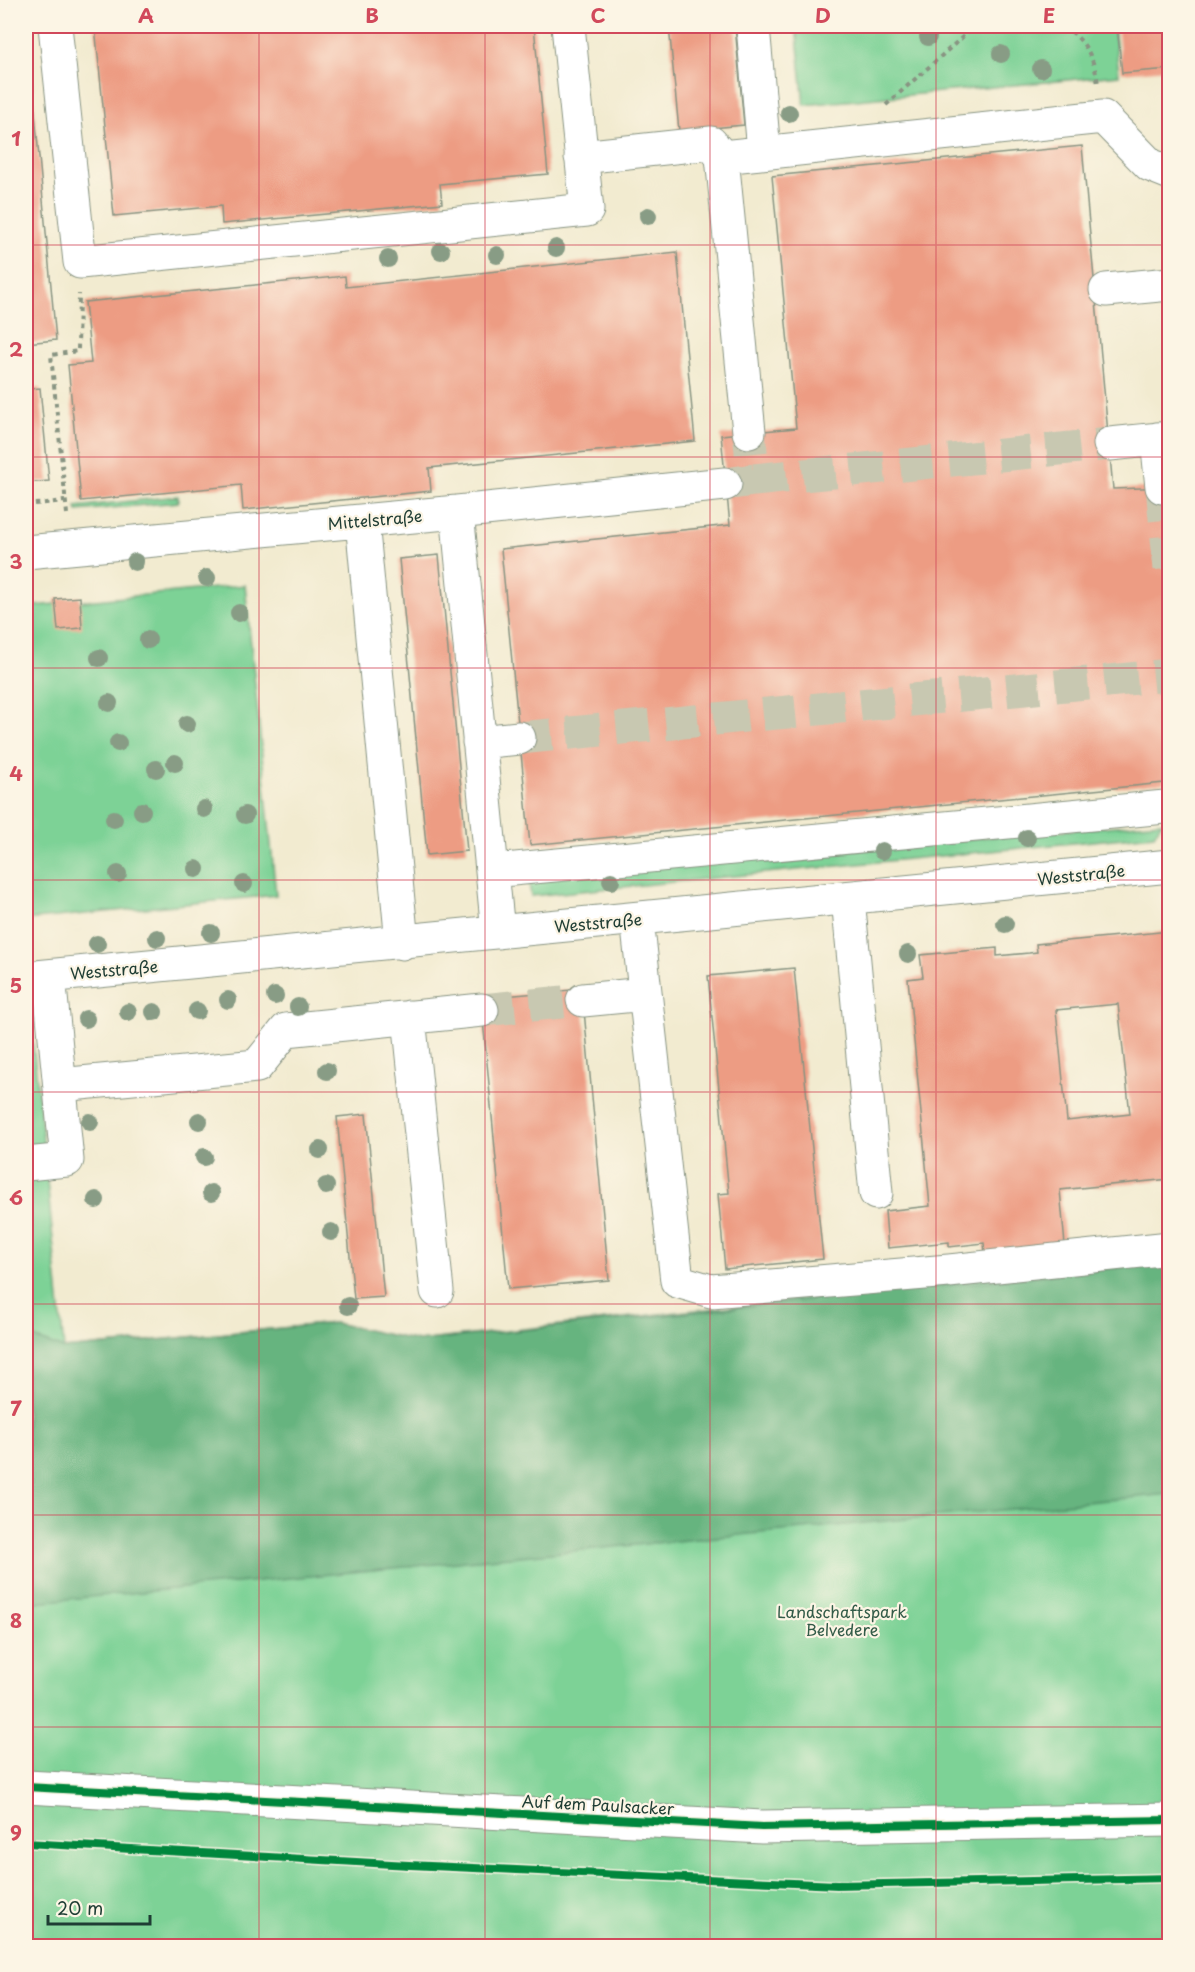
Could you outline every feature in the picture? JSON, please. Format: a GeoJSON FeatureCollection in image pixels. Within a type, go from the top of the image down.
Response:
{"type":"FeatureCollection","features":[{"type":"Feature","properties":{"kind":"street"},"geometry":{"type":"LineString","coordinates":[[55,26],[80,262],[587,210],[568,26]]}},
{"type":"Feature","properties":{"kind":"street"},"geometry":{"type":"LineString","coordinates":[[753,26],[764,152]]}},
{"type":"Feature","properties":{"kind":"street"},"geometry":{"type":"LineString","coordinates":[[722,156],[1103,117],[1150,165],[1170,173]]}},
{"type":"Feature","properties":{"kind":"street"},"geometry":{"type":"LineString","coordinates":[[582,157],[711,143],[722,156],[749,432]]}},
{"type":"Feature","properties":{"kind":"street"},"geometry":{"type":"LineString","coordinates":[[1106,290],[1170,284]]}},
{"type":"Feature","properties":{"kind":"street"},"geometry":{"type":"LineString","coordinates":[[1110,444],[1163,438],[1162,487]]}},
{"type":"Feature","properties":{"kind":"street","name":"Mittelstraße"},"geometry":{"type":"LineString","coordinates":[[26,552],[457,513],[724,484]]}},
{"type":"Feature","properties":{"kind":"street"},"geometry":{"type":"LineString","coordinates":[[457,513],[498,932]]}},
{"type":"Feature","properties":{"kind":"street"},"geometry":{"type":"LineString","coordinates":[[363,521],[402,943]]}},
{"type":"Feature","properties":{"kind":"street"},"geometry":{"type":"LineString","coordinates":[[480,742],[519,738]]}},
{"type":"Feature","properties":{"kind":"street"},"geometry":{"type":"LineString","coordinates":[[493,871],[1165,807]]}},
{"type":"Feature","properties":{"kind":"street","name":"Weststraße"},"geometry":{"type":"LineString","coordinates":[[37,977],[1170,866]]}},
{"type":"Feature","properties":{"kind":"street"},"geometry":{"type":"LineString","coordinates":[[848,898],[876,1193]]}},
{"type":"Feature","properties":{"kind":"street"},"geometry":{"type":"LineString","coordinates":[[637,919],[677,1281],[711,1291],[949,1271],[1170,1248]]}},
{"type":"Feature","properties":{"kind":"street"},"geometry":{"type":"LineString","coordinates":[[26,1164],[67,1160],[60,1085],[37,977]]}},
{"type":"Feature","properties":{"kind":"street"},"geometry":{"type":"LineString","coordinates":[[583,1000],[645,994]]}},
{"type":"Feature","properties":{"kind":"street"},"geometry":{"type":"LineString","coordinates":[[60,1085],[257,1066],[286,1030],[482,1010]]}},
{"type":"Feature","properties":{"kind":"street"},"geometry":{"type":"LineString","coordinates":[[409,1017],[437,1291]]}},
{"type":"Feature","properties":{"kind":"street","name":"Auf dem Paulsacker"},"geometry":{"type":"LineString","coordinates":[[26,1786],[762,1827],[1170,1821]]}},
{"type":"Feature","properties":{"kind":"path"},"geometry":{"type":"LineString","coordinates":[[881,140],[883,108],[975,26]]}},
{"type":"Feature","properties":{"kind":"path"},"geometry":{"type":"LineString","coordinates":[[1064,26],[1080,36],[1094,61],[1103,117]]}},
{"type":"Feature","properties":{"kind":"path"},"geometry":{"type":"LineString","coordinates":[[70,548],[51,355],[78,351],[80,262]]}},
{"type":"Feature","properties":{"kind":"path"},"geometry":{"type":"LineString","coordinates":[[26,505],[65,501]]}},
{"type":"Feature","properties":{"kind":"green space"},"geometry":{"type":"Polygon","coordinates":[[[796,26],[1114,26],[1119,75],[804,105],[796,26]]]}},
{"type":"Feature","properties":{"kind":"green space"},"geometry":{"type":"Polygon","coordinates":[[[178,496],[178,502],[77,511],[76,507],[178,496]]]}},
{"type":"Feature","properties":{"kind":"green space"},"geometry":{"type":"Polygon","coordinates":[[[245,585],[276,895],[26,920],[26,607],[245,585]]]}},
{"type":"Feature","properties":{"kind":"green space"},"geometry":{"type":"Polygon","coordinates":[[[1162,822],[1154,835],[531,896],[528,877],[1162,822]]]}},
{"type":"Feature","properties":{"kind":"green space","name":"Landschaftspark Belvedere"},"geometry":{"type":"Polygon","coordinates":[[[26,1018],[33,1042],[64,1349],[334,1323],[418,1341],[1169,1257],[1169,1946],[26,1946],[26,1018]]]}},
{"type":"Feature","properties":{"kind":"green space"},"geometry":{"type":"Polygon","coordinates":[[[1169,1262],[1169,1494],[26,1603],[26,1335],[64,1349],[334,1323],[418,1341],[1169,1262]]]}},
{"type":"Feature","properties":{"kind":"building"},"geometry":{"type":"Polygon","coordinates":[[[95,26],[534,26],[548,174],[440,184],[442,203],[222,224],[221,206],[114,216],[95,26]]]}},
{"type":"Feature","properties":{"kind":"building"},"geometry":{"type":"Polygon","coordinates":[[[669,26],[735,26],[744,125],[679,131],[669,26]]]}},
{"type":"Feature","properties":{"kind":"building"},"geometry":{"type":"Polygon","coordinates":[[[1117,26],[1170,26],[1170,69],[1122,73],[1117,26]]]}},
{"type":"Feature","properties":{"kind":"building"},"geometry":{"type":"Polygon","coordinates":[[[30,60],[56,340],[26,343],[26,61],[30,60]]]}},
{"type":"Feature","properties":{"kind":"building"},"geometry":{"type":"Polygon","coordinates":[[[1082,146],[1113,489],[1170,487],[1170,779],[1164,779],[1164,783],[530,845],[501,549],[730,525],[721,435],[796,428],[772,176],[1082,146]]]}},
{"type":"Feature","properties":{"kind":"building"},"geometry":{"type":"Polygon","coordinates":[[[677,252],[695,441],[429,468],[431,491],[243,510],[241,485],[81,501],[68,365],[91,363],[85,302],[345,276],[346,287],[677,252]]]}},
{"type":"Feature","properties":{"kind":"building"},"geometry":{"type":"Polygon","coordinates":[[[26,362],[30,389],[40,388],[49,481],[26,483],[26,362]]]}},
{"type":"Feature","properties":{"kind":"building"},"geometry":{"type":"Polygon","coordinates":[[[439,555],[467,851],[427,855],[399,559],[439,555]]]}},
{"type":"Feature","properties":{"kind":"building"},"geometry":{"type":"Polygon","coordinates":[[[80,597],[82,628],[58,630],[55,599],[80,597]]]}},
{"type":"Feature","properties":{"kind":"building"},"geometry":{"type":"Polygon","coordinates":[[[1170,931],[1170,1179],[1060,1190],[1065,1245],[985,1253],[984,1243],[949,1247],[949,1242],[888,1248],[885,1211],[930,1206],[908,979],[923,977],[920,955],[997,948],[997,956],[1029,953],[1037,952],[1036,944],[1170,931]],[[1118,1004],[1056,1010],[1067,1121],[1130,1114],[1118,1004]]]}},
{"type":"Feature","properties":{"kind":"building"},"geometry":{"type":"Polygon","coordinates":[[[794,968],[823,1259],[725,1269],[718,1194],[729,1193],[708,976],[794,968]]]}},
{"type":"Feature","properties":{"kind":"building"},"geometry":{"type":"Polygon","coordinates":[[[582,989],[609,1280],[508,1289],[481,998],[582,989]]]}},
{"type":"Feature","properties":{"kind":"building"},"geometry":{"type":"Polygon","coordinates":[[[366,1114],[384,1297],[354,1299],[337,1117],[366,1114]]]}},
{"type":"Feature","properties":{"kind":"tunnel"},"geometry":{"type":"LineString","coordinates":[[732,483],[754,480],[749,432]]}},
{"type":"Feature","properties":{"kind":"tunnel"},"geometry":{"type":"LineString","coordinates":[[754,480],[1110,444]]}},
{"type":"Feature","properties":{"kind":"tunnel"},"geometry":{"type":"LineString","coordinates":[[1162,487],[1170,569]]}},
{"type":"Feature","properties":{"kind":"tunnel"},"geometry":{"type":"LineString","coordinates":[[519,738],[1170,675]]}},
{"type":"Feature","properties":{"kind":"tunnel"},"geometry":{"type":"LineString","coordinates":[[482,1010],[583,1000]]}},
{"type":"Feature","properties":{"kind":"cycle path"},"geometry":{"type":"LineString","coordinates":[[26,1787],[762,1827],[1170,1820]]}},
{"type":"Feature","properties":{"kind":"cycle path"},"geometry":{"type":"LineString","coordinates":[[26,1843],[409,1865],[837,1885],[1170,1878]]}}]}
